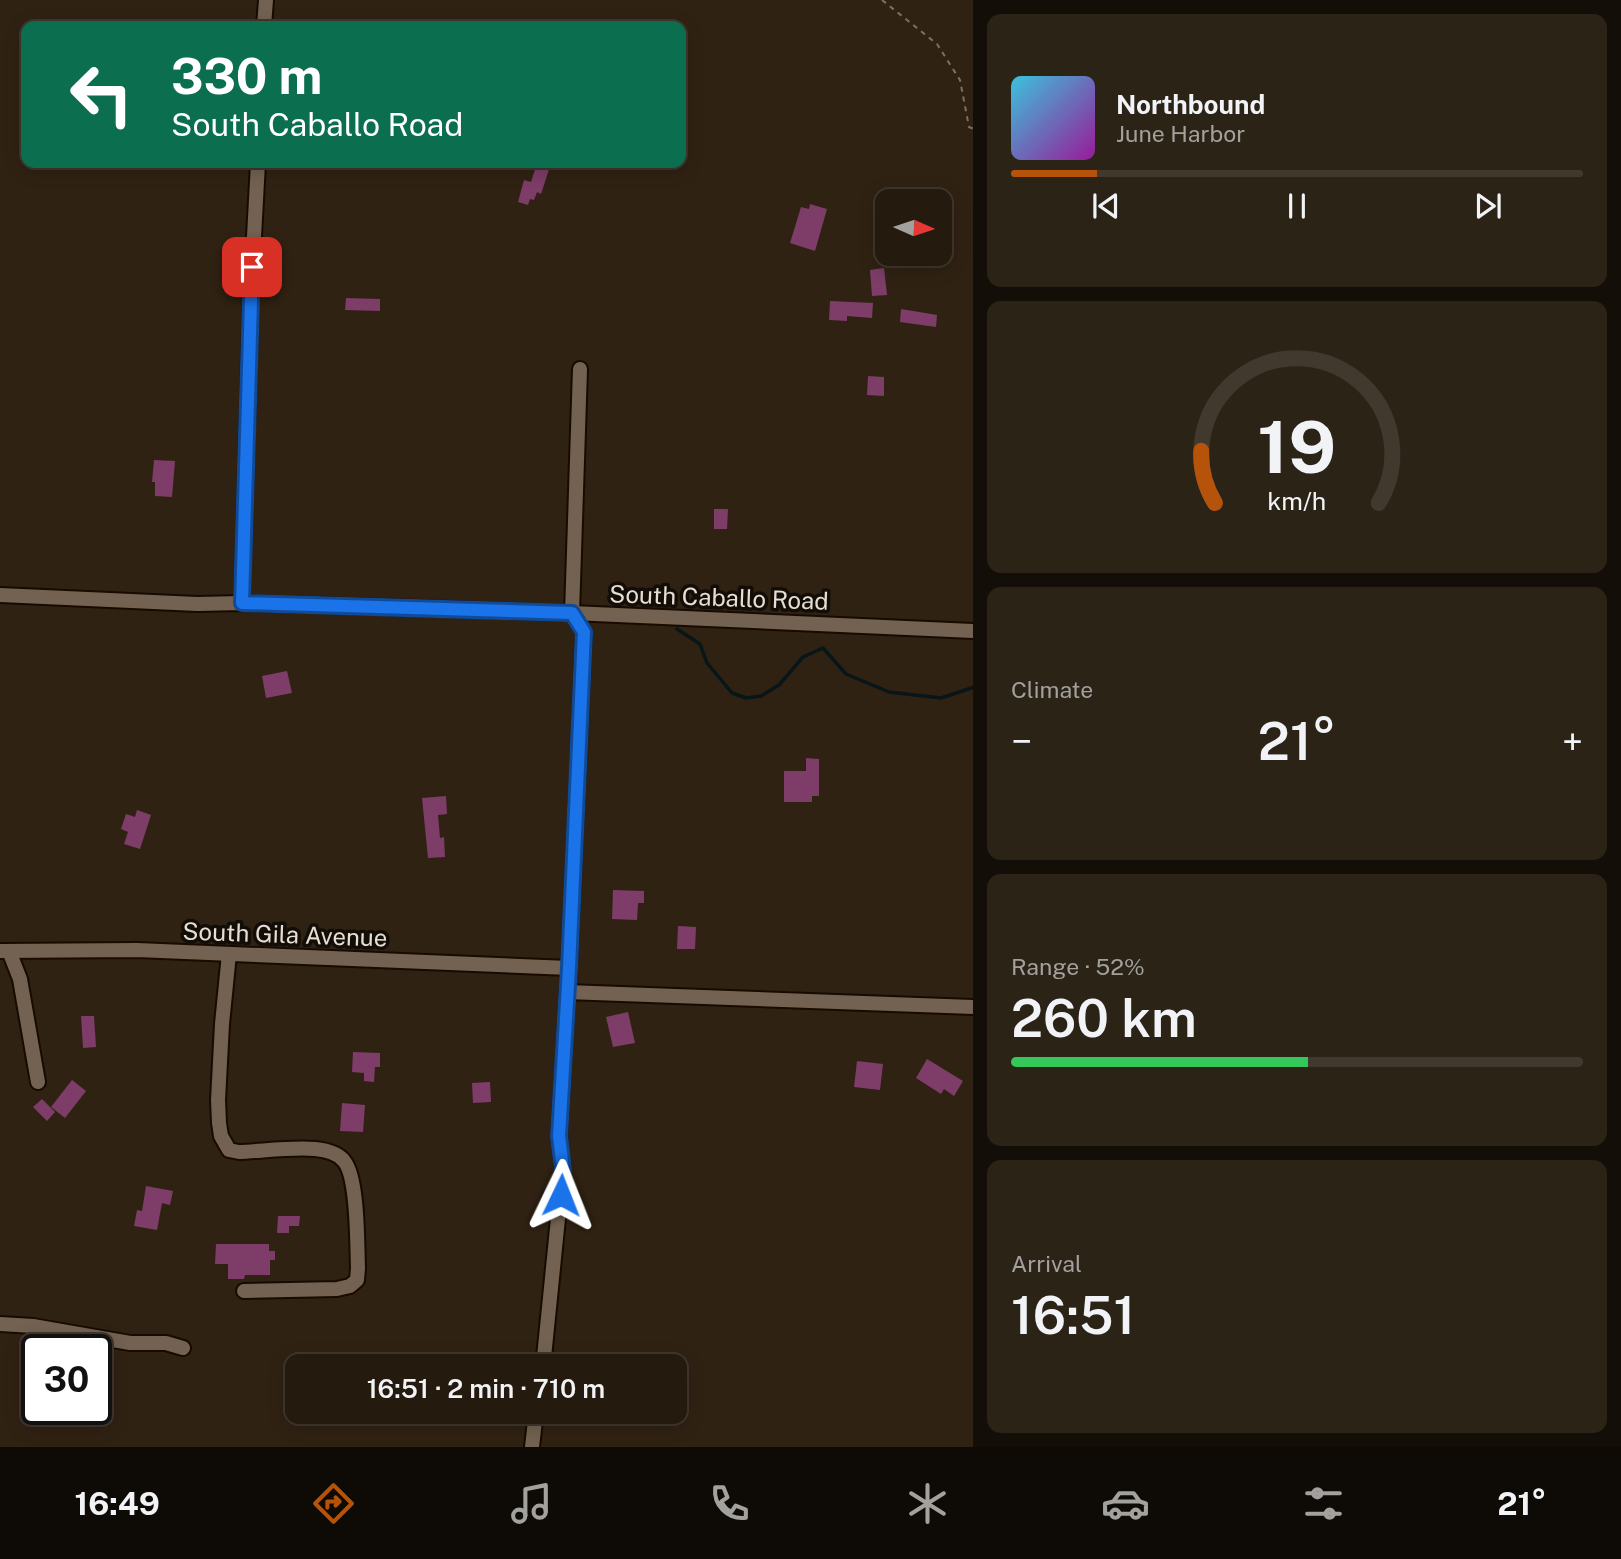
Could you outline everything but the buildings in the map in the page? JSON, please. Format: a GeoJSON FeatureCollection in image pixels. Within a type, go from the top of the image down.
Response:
{"type":"FeatureCollection","features":[{"type":"Feature","properties":{"kind":"street"},"geometry":{"type":"LineString","coordinates":[[264,21],[266,0]]}},
{"type":"Feature","properties":{"kind":"street"},"geometry":{"type":"LineString","coordinates":[[242,603],[251,292],[258,168]]}},
{"type":"Feature","properties":{"kind":"street"},"geometry":{"type":"LineString","coordinates":[[544,1354],[563,1169],[559,1136],[584,632],[572,613],[580,369]]}},
{"type":"Feature","properties":{"kind":"street","name":"South Caballo Road"},"geometry":{"type":"LineString","coordinates":[[0,595],[197,604],[572,613],[973,631]]}},
{"type":"Feature","properties":{"kind":"street","name":"South Gila Avenue"},"geometry":{"type":"LineString","coordinates":[[5,951],[137,950],[569,968]]}},
{"type":"Feature","properties":{"kind":"street"},"geometry":{"type":"LineString","coordinates":[[5,951],[20,979],[38,1082]]}},
{"type":"Feature","properties":{"kind":"street"},"geometry":{"type":"LineString","coordinates":[[229,954],[219,1074],[221,1136],[229,1150],[239,1152],[316,1149],[344,1160],[350,1170],[353,1185],[358,1268],[357,1280],[351,1286],[337,1289],[244,1290]]}},
{"type":"Feature","properties":{"kind":"street"},"geometry":{"type":"LineString","coordinates":[[567,992],[973,1007]]}},
{"type":"Feature","properties":{"kind":"street"},"geometry":{"type":"LineString","coordinates":[[0,1324],[33,1326],[131,1343],[166,1343],[183,1348]]}},
{"type":"Feature","properties":{"kind":"street"},"geometry":{"type":"LineString","coordinates":[[532,1447],[535,1424]]}},
{"type":"Feature","properties":{"kind":"path"},"geometry":{"type":"LineString","coordinates":[[882,0],[937,44],[960,80],[969,127],[973,129]]}},
{"type":"Feature","properties":{"kind":"waterway"},"geometry":{"type":"LineString","coordinates":[[677,629],[700,644],[707,663],[732,693],[746,698],[761,696],[779,685],[803,657],[823,648],[846,674],[889,692],[941,698],[973,687]]}},
{"type":"Feature","properties":{"kind":"route"},"geometry":{"type":"LineString","coordinates":[[252,267],[242,603],[572,613],[584,632],[559,1136],[563,1169],[561,1195]]}}]}
